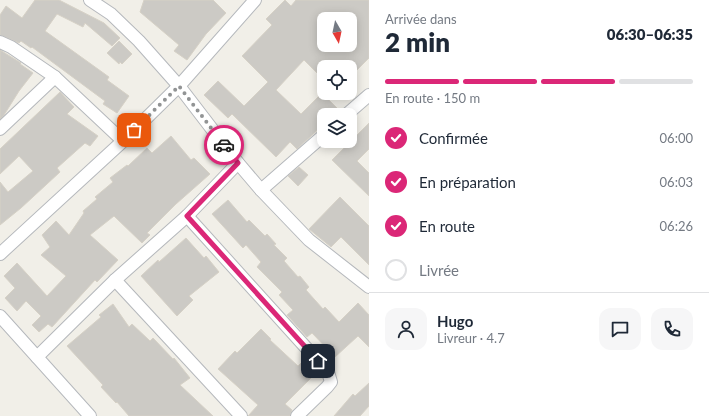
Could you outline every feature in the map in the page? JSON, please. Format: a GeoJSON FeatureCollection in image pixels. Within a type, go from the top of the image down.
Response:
{"type":"FeatureCollection","features":[{"type":"Feature","properties":{"kind":"street"},"geometry":{"type":"LineString","coordinates":[[90,0],[111,14],[139,41],[179,86],[238,163],[261,190],[309,240],[369,287]]}},
{"type":"Feature","properties":{"kind":"street"},"geometry":{"type":"LineString","coordinates":[[0,254],[123,141],[179,86],[253,1]]}},
{"type":"Feature","properties":{"kind":"street"},"geometry":{"type":"LineString","coordinates":[[0,42],[55,77],[123,141]]}},
{"type":"Feature","properties":{"kind":"street"},"geometry":{"type":"LineString","coordinates":[[0,128],[55,77]]}},
{"type":"Feature","properties":{"kind":"street"},"geometry":{"type":"LineString","coordinates":[[354,108],[369,95]]}},
{"type":"Feature","properties":{"kind":"street"},"geometry":{"type":"LineString","coordinates":[[261,190],[317,141]]}},
{"type":"Feature","properties":{"kind":"street"},"geometry":{"type":"LineString","coordinates":[[37,357],[115,280],[187,216],[238,163]]}},
{"type":"Feature","properties":{"kind":"street"},"geometry":{"type":"LineString","coordinates":[[187,216],[328,372],[330,382],[328,387],[297,416]]}},
{"type":"Feature","properties":{"kind":"street"},"geometry":{"type":"LineString","coordinates":[[115,280],[241,416]]}},
{"type":"Feature","properties":{"kind":"street"},"geometry":{"type":"LineString","coordinates":[[0,316],[90,416]]}},
{"type":"Feature","properties":{"kind":"building"},"geometry":{"type":"Polygon","coordinates":[[[35,0],[59,0],[104,23],[120,38],[112,46],[85,23],[83,27],[57,14],[45,31],[109,77],[107,80],[129,96],[117,113],[103,104],[105,101],[32,47],[31,48],[21,41],[19,43],[0,35],[0,15],[6,6],[22,18],[35,0]]]}},
{"type":"Feature","properties":{"kind":"building"},"geometry":{"type":"Polygon","coordinates":[[[144,0],[213,0],[226,13],[206,34],[187,60],[174,51],[179,45],[140,12],[144,0]]]}},
{"type":"Feature","properties":{"kind":"building"},"geometry":{"type":"Polygon","coordinates":[[[285,0],[291,6],[296,0],[369,0],[369,58],[357,70],[357,60],[317,60],[317,73],[304,60],[276,90],[301,114],[317,98],[317,100],[329,100],[337,108],[317,108],[317,130],[297,149],[290,142],[276,157],[232,114],[228,118],[204,95],[218,81],[244,106],[268,82],[242,56],[272,25],[266,19],[285,0]]]}},
{"type":"Feature","properties":{"kind":"building"},"geometry":{"type":"Polygon","coordinates":[[[119,41],[132,54],[122,64],[120,62],[119,64],[107,53],[119,41]]]}},
{"type":"Feature","properties":{"kind":"building"},"geometry":{"type":"Polygon","coordinates":[[[0,50],[21,63],[20,64],[33,73],[0,119],[0,50]]]}},
{"type":"Feature","properties":{"kind":"building"},"geometry":{"type":"Polygon","coordinates":[[[60,92],[74,107],[67,114],[98,136],[90,146],[85,143],[57,168],[60,172],[0,225],[0,182],[8,192],[33,171],[19,156],[0,174],[0,149],[60,92]]]}},
{"type":"Feature","properties":{"kind":"building"},"geometry":{"type":"Polygon","coordinates":[[[369,123],[369,149],[357,161],[369,173],[369,196],[332,160],[344,148],[357,148],[357,135],[369,123]]]}},
{"type":"Feature","properties":{"kind":"building"},"geometry":{"type":"Polygon","coordinates":[[[171,136],[191,160],[194,158],[210,174],[176,204],[147,233],[150,235],[142,243],[114,216],[90,235],[118,260],[97,282],[95,280],[52,327],[48,324],[39,332],[32,325],[41,316],[26,301],[17,311],[5,298],[15,288],[4,276],[17,263],[47,296],[66,276],[41,255],[50,247],[42,235],[56,221],[69,235],[84,213],[83,211],[97,199],[95,197],[113,182],[110,178],[127,165],[128,166],[147,148],[152,153],[171,136]]]}},
{"type":"Feature","properties":{"kind":"building"},"geometry":{"type":"Polygon","coordinates":[[[299,167],[308,175],[298,186],[288,176],[299,167]]]}},
{"type":"Feature","properties":{"kind":"building"},"geometry":{"type":"Polygon","coordinates":[[[340,197],[369,226],[369,265],[341,237],[331,247],[309,229],[340,197]]]}},
{"type":"Feature","properties":{"kind":"building"},"geometry":{"type":"Polygon","coordinates":[[[228,200],[247,222],[249,220],[265,236],[267,234],[276,244],[274,245],[287,258],[284,261],[309,287],[306,290],[323,309],[325,307],[339,322],[358,303],[369,315],[369,347],[358,336],[335,357],[312,333],[307,337],[287,315],[293,310],[279,295],[282,292],[257,267],[261,262],[246,245],[243,248],[212,214],[228,200]]]}},
{"type":"Feature","properties":{"kind":"building"},"geometry":{"type":"Polygon","coordinates":[[[186,238],[204,258],[206,256],[219,272],[189,296],[193,300],[177,316],[141,276],[158,260],[159,262],[186,238]]]}},
{"type":"Feature","properties":{"kind":"building"},"geometry":{"type":"Polygon","coordinates":[[[113,304],[129,327],[132,324],[150,341],[153,338],[173,359],[174,358],[190,378],[180,385],[213,416],[129,416],[101,387],[103,385],[67,346],[101,317],[99,315],[113,304]]]}},
{"type":"Feature","properties":{"kind":"building"},"geometry":{"type":"Polygon","coordinates":[[[261,329],[271,339],[270,340],[298,366],[301,363],[314,375],[285,404],[292,410],[290,416],[248,416],[258,405],[218,369],[235,351],[237,353],[261,329]]]}},
{"type":"Feature","properties":{"kind":"building"},"geometry":{"type":"Polygon","coordinates":[[[369,383],[369,406],[360,416],[334,416],[353,394],[355,396],[369,383]]]}},
{"type":"Feature","properties":{"kind":"way so far"},"geometry":{"type":"LineString","coordinates":[[134,130],[179,86],[224,145]]}},
{"type":"Feature","properties":{"kind":"route"},"geometry":{"type":"LineString","coordinates":[[224,145],[238,163],[187,216],[318,361]]}}]}
